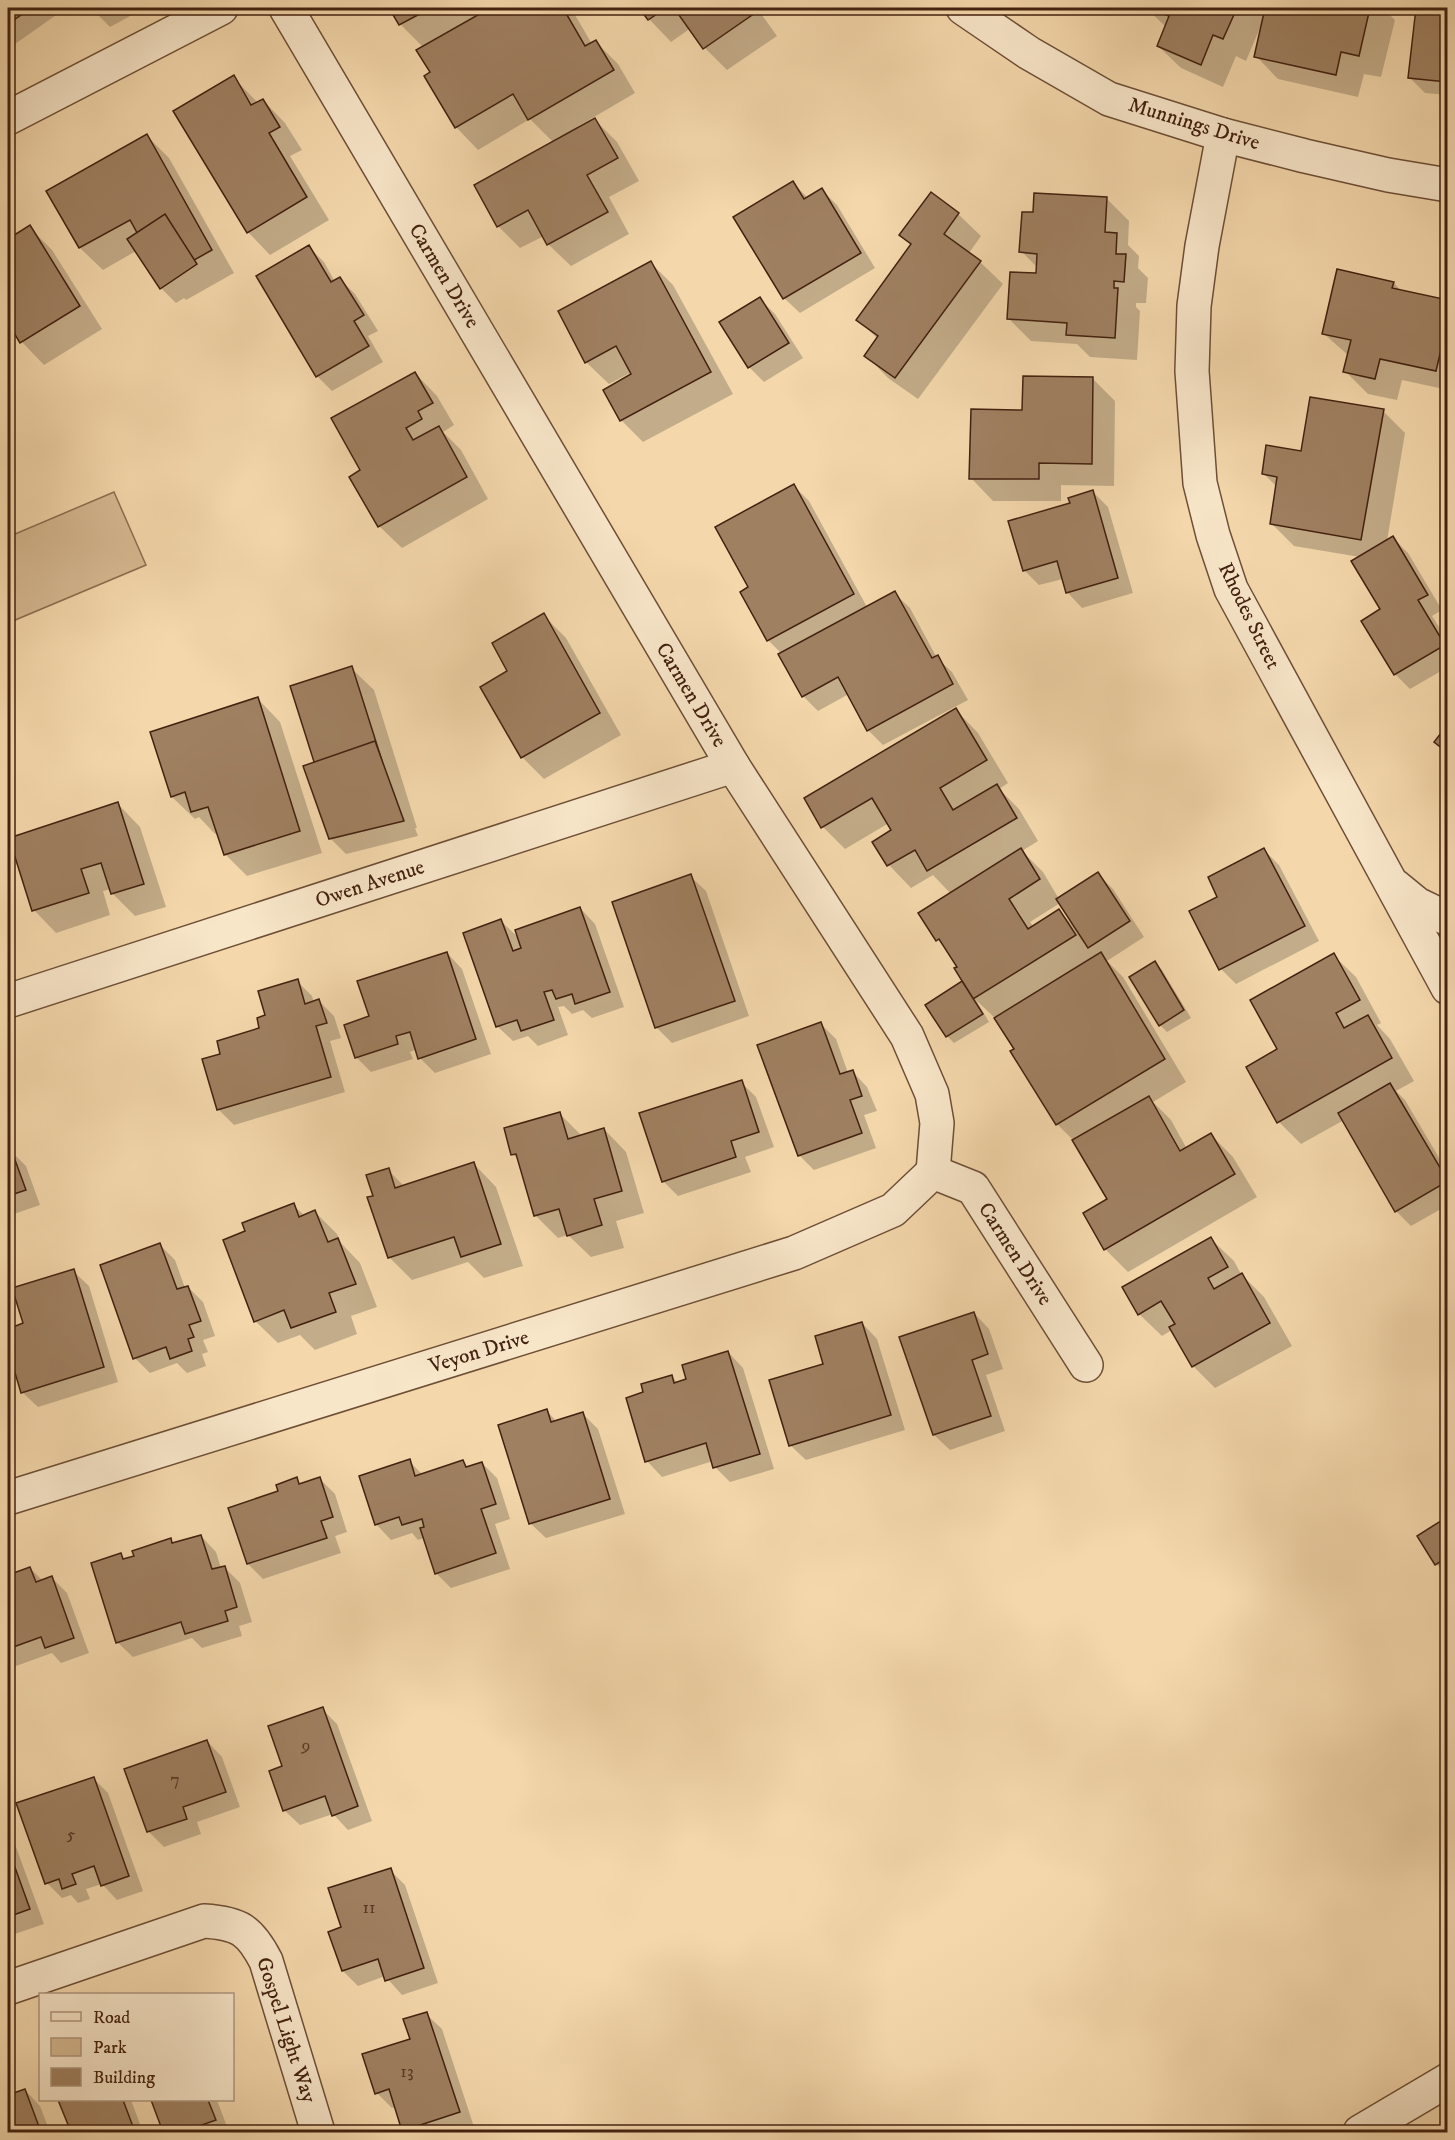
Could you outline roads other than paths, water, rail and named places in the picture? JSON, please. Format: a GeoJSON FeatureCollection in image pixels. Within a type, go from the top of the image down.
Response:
{"type":"FeatureCollection","features":[{"type":"Feature","properties":{"kind":"street"},"geometry":{"type":"LineString","coordinates":[[8,118],[221,8]]}},
{"type":"Feature","properties":{"kind":"street","name":"Carmen Drive"},"geometry":{"type":"LineString","coordinates":[[286,8],[733,766],[907,1036],[932,1094],[937,1123],[933,1172],[973,1188],[1086,1365]]}},
{"type":"Feature","properties":{"kind":"street","name":"Munnings Drive"},"geometry":{"type":"LineString","coordinates":[[963,8],[1029,53],[1109,99],[1223,135],[1347,166],[1448,185]]}},
{"type":"Feature","properties":{"kind":"street","name":"Rhodes Street"},"geometry":{"type":"LineString","coordinates":[[1223,135],[1202,246],[1194,306],[1192,371],[1200,483],[1213,535],[1231,589],[1448,988]]}},
{"type":"Feature","properties":{"kind":"street","name":"Owen Avenue"},"geometry":{"type":"LineString","coordinates":[[8,1001],[733,766]]}},
{"type":"Feature","properties":{"kind":"street"},"geometry":{"type":"LineString","coordinates":[[1389,881],[1417,904],[1448,919]]}},
{"type":"Feature","properties":{"kind":"street","name":"Veyon Drive"},"geometry":{"type":"LineString","coordinates":[[8,1498],[794,1253],[893,1210],[933,1172]]}},
{"type":"Feature","properties":{"kind":"street","name":"Gospel Light Way"},"geometry":{"type":"LineString","coordinates":[[8,1988],[204,1921],[233,1924],[255,1940],[266,1960],[318,2133]]}},
{"type":"Feature","properties":{"kind":"street"},"geometry":{"type":"LineString","coordinates":[[1360,2133],[1448,2080]]}}]}
